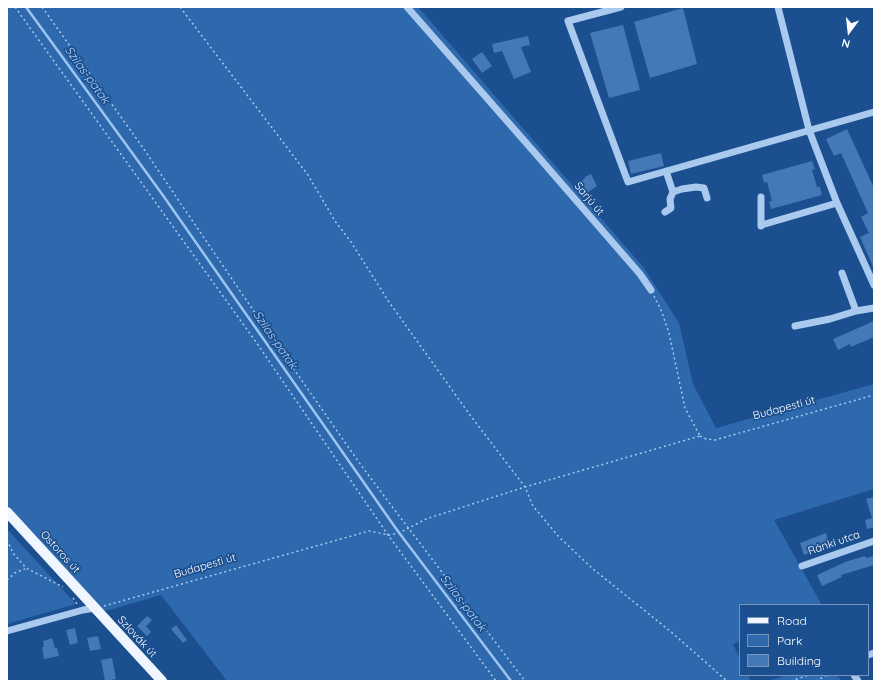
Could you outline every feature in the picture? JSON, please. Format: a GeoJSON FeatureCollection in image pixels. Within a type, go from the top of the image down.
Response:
{"type":"FeatureCollection","features":[{"type":"Feature","properties":{"kind":"main road","name":"Ostoros út"},"geometry":{"type":"LineString","coordinates":[[7,512],[95,608]]}},
{"type":"Feature","properties":{"kind":"main road","name":"Szlovák út"},"geometry":{"type":"LineString","coordinates":[[95,608],[162,681]]}},
{"type":"Feature","properties":{"kind":"street","name":"Sarjú út"},"geometry":{"type":"LineString","coordinates":[[407,7],[640,274],[651,290]]}},
{"type":"Feature","properties":{"kind":"street"},"geometry":{"type":"LineString","coordinates":[[621,7],[568,21],[628,182],[874,112]]}},
{"type":"Feature","properties":{"kind":"street"},"geometry":{"type":"LineString","coordinates":[[778,7],[809,130],[837,203],[874,285]]}},
{"type":"Feature","properties":{"kind":"street"},"geometry":{"type":"LineString","coordinates":[[665,212],[671,208],[670,199],[673,192],[666,171]]}},
{"type":"Feature","properties":{"kind":"street"},"geometry":{"type":"LineString","coordinates":[[673,192],[689,188],[704,188],[707,198]]}},
{"type":"Feature","properties":{"kind":"street"},"geometry":{"type":"LineString","coordinates":[[761,197],[763,222],[837,203]]}},
{"type":"Feature","properties":{"kind":"street"},"geometry":{"type":"LineString","coordinates":[[842,273],[856,311]]}},
{"type":"Feature","properties":{"kind":"street"},"geometry":{"type":"LineString","coordinates":[[795,326],[874,308]]}},
{"type":"Feature","properties":{"kind":"street","name":"Ránki utca"},"geometry":{"type":"LineString","coordinates":[[802,566],[874,541]]}},
{"type":"Feature","properties":{"kind":"street"},"geometry":{"type":"LineString","coordinates":[[7,631],[95,608]]}},
{"type":"Feature","properties":{"kind":"path"},"geometry":{"type":"LineString","coordinates":[[15,7],[256,342],[389,535],[496,681]]}},
{"type":"Feature","properties":{"kind":"path"},"geometry":{"type":"LineString","coordinates":[[42,7],[141,145],[270,335],[350,449],[525,681]]}},
{"type":"Feature","properties":{"kind":"path"},"geometry":{"type":"LineString","coordinates":[[180,7],[308,175],[335,221],[352,242],[389,302],[470,415],[525,488],[533,506],[565,542],[593,569],[670,631],[727,681]]}},
{"type":"Feature","properties":{"kind":"path"},"geometry":{"type":"LineString","coordinates":[[389,535],[399,533],[426,519],[700,436],[685,408],[669,333],[661,310],[651,290]]}},
{"type":"Feature","properties":{"kind":"path","name":"Budapesti út"},"geometry":{"type":"LineString","coordinates":[[700,436],[715,440],[874,395]]}},
{"type":"Feature","properties":{"kind":"path","name":"Budapesti út"},"geometry":{"type":"LineString","coordinates":[[95,608],[369,531],[389,535]]}},
{"type":"Feature","properties":{"kind":"path"},"geometry":{"type":"LineString","coordinates":[[7,540],[13,553],[26,568],[64,587]]}},
{"type":"Feature","properties":{"kind":"path"},"geometry":{"type":"LineString","coordinates":[[7,580],[16,572],[26,568]]}},
{"type":"Feature","properties":{"kind":"path"},"geometry":{"type":"LineString","coordinates":[[69,593],[83,610]]}},
{"type":"Feature","properties":{"kind":"path"},"geometry":{"type":"LineString","coordinates":[[791,681],[806,676]]}},
{"type":"Feature","properties":{"kind":"path"},"geometry":{"type":"LineString","coordinates":[[816,681],[825,676]]}},
{"type":"Feature","properties":{"kind":"green space"},"geometry":{"type":"Polygon","coordinates":[[[7,7],[418,7],[644,268],[679,323],[693,384],[716,428],[874,384],[874,489],[774,520],[821,604],[739,604],[739,641],[733,644],[739,657],[739,676],[748,676],[751,681],[227,681],[161,595],[102,612],[7,508],[7,7]]]}},
{"type":"Feature","properties":{"kind":"green space"},"geometry":{"type":"Polygon","coordinates":[[[7,529],[76,604],[7,624],[7,529]]]}},
{"type":"Feature","properties":{"kind":"green space"},"geometry":{"type":"Polygon","coordinates":[[[783,676],[838,676],[842,681],[769,681],[783,676]]]}},
{"type":"Feature","properties":{"kind":"building"},"geometry":{"type":"Polygon","coordinates":[[[683,8],[697,64],[650,78],[634,22],[683,8]]]}},
{"type":"Feature","properties":{"kind":"building"},"geometry":{"type":"Polygon","coordinates":[[[623,25],[640,90],[609,98],[590,33],[623,25]]]}},
{"type":"Feature","properties":{"kind":"building"},"geometry":{"type":"Polygon","coordinates":[[[528,36],[530,45],[521,47],[531,72],[514,79],[502,51],[494,53],[492,44],[528,36]]]}},
{"type":"Feature","properties":{"kind":"building"},"geometry":{"type":"Polygon","coordinates":[[[482,52],[492,66],[482,73],[472,59],[482,52]]]}},
{"type":"Feature","properties":{"kind":"building"},"geometry":{"type":"Polygon","coordinates":[[[847,129],[874,188],[874,269],[860,237],[869,233],[861,217],[868,213],[841,153],[834,156],[826,139],[847,129]]]}},
{"type":"Feature","properties":{"kind":"building"},"geometry":{"type":"Polygon","coordinates":[[[661,153],[664,166],[631,174],[628,161],[661,153]]]}},
{"type":"Feature","properties":{"kind":"building"},"geometry":{"type":"Polygon","coordinates":[[[812,161],[815,169],[812,170],[817,187],[820,187],[822,195],[771,209],[769,202],[772,201],[767,182],[764,183],[762,175],[812,161]]]}},
{"type":"Feature","properties":{"kind":"building"},"geometry":{"type":"Polygon","coordinates":[[[591,174],[597,186],[584,195],[577,185],[585,177],[591,174]]]}},
{"type":"Feature","properties":{"kind":"building"},"geometry":{"type":"Polygon","coordinates":[[[874,321],[874,337],[851,347],[850,344],[838,350],[833,339],[874,321]]]}},
{"type":"Feature","properties":{"kind":"building"},"geometry":{"type":"Polygon","coordinates":[[[874,497],[874,527],[867,529],[865,520],[872,518],[866,499],[874,497]]]}},
{"type":"Feature","properties":{"kind":"building"},"geometry":{"type":"Polygon","coordinates":[[[826,533],[830,545],[804,555],[800,543],[826,533]]]}},
{"type":"Feature","properties":{"kind":"building"},"geometry":{"type":"Polygon","coordinates":[[[865,556],[866,558],[874,556],[874,565],[841,575],[842,577],[822,586],[817,575],[845,562],[865,556]]]}},
{"type":"Feature","properties":{"kind":"building"},"geometry":{"type":"Polygon","coordinates":[[[147,616],[152,620],[146,626],[151,632],[147,636],[137,626],[147,616]]]}},
{"type":"Feature","properties":{"kind":"building"},"geometry":{"type":"Polygon","coordinates":[[[176,625],[187,640],[183,643],[171,629],[176,625]]]}},
{"type":"Feature","properties":{"kind":"building"},"geometry":{"type":"Polygon","coordinates":[[[75,628],[78,643],[70,645],[66,630],[75,628]]]}},
{"type":"Feature","properties":{"kind":"building"},"geometry":{"type":"Polygon","coordinates":[[[98,636],[101,649],[90,651],[87,638],[98,636]]]}},
{"type":"Feature","properties":{"kind":"building"},"geometry":{"type":"Polygon","coordinates":[[[52,638],[59,656],[44,659],[42,647],[44,647],[43,641],[52,638]]]}},
{"type":"Feature","properties":{"kind":"building"},"geometry":{"type":"Polygon","coordinates":[[[112,658],[116,679],[105,681],[101,660],[112,658]]]}},
{"type":"Feature","properties":{"kind":"waterway","name":"Szilas-patak"},"geometry":{"type":"LineString","coordinates":[[26,7],[162,194],[397,530],[511,681]]}}]}
